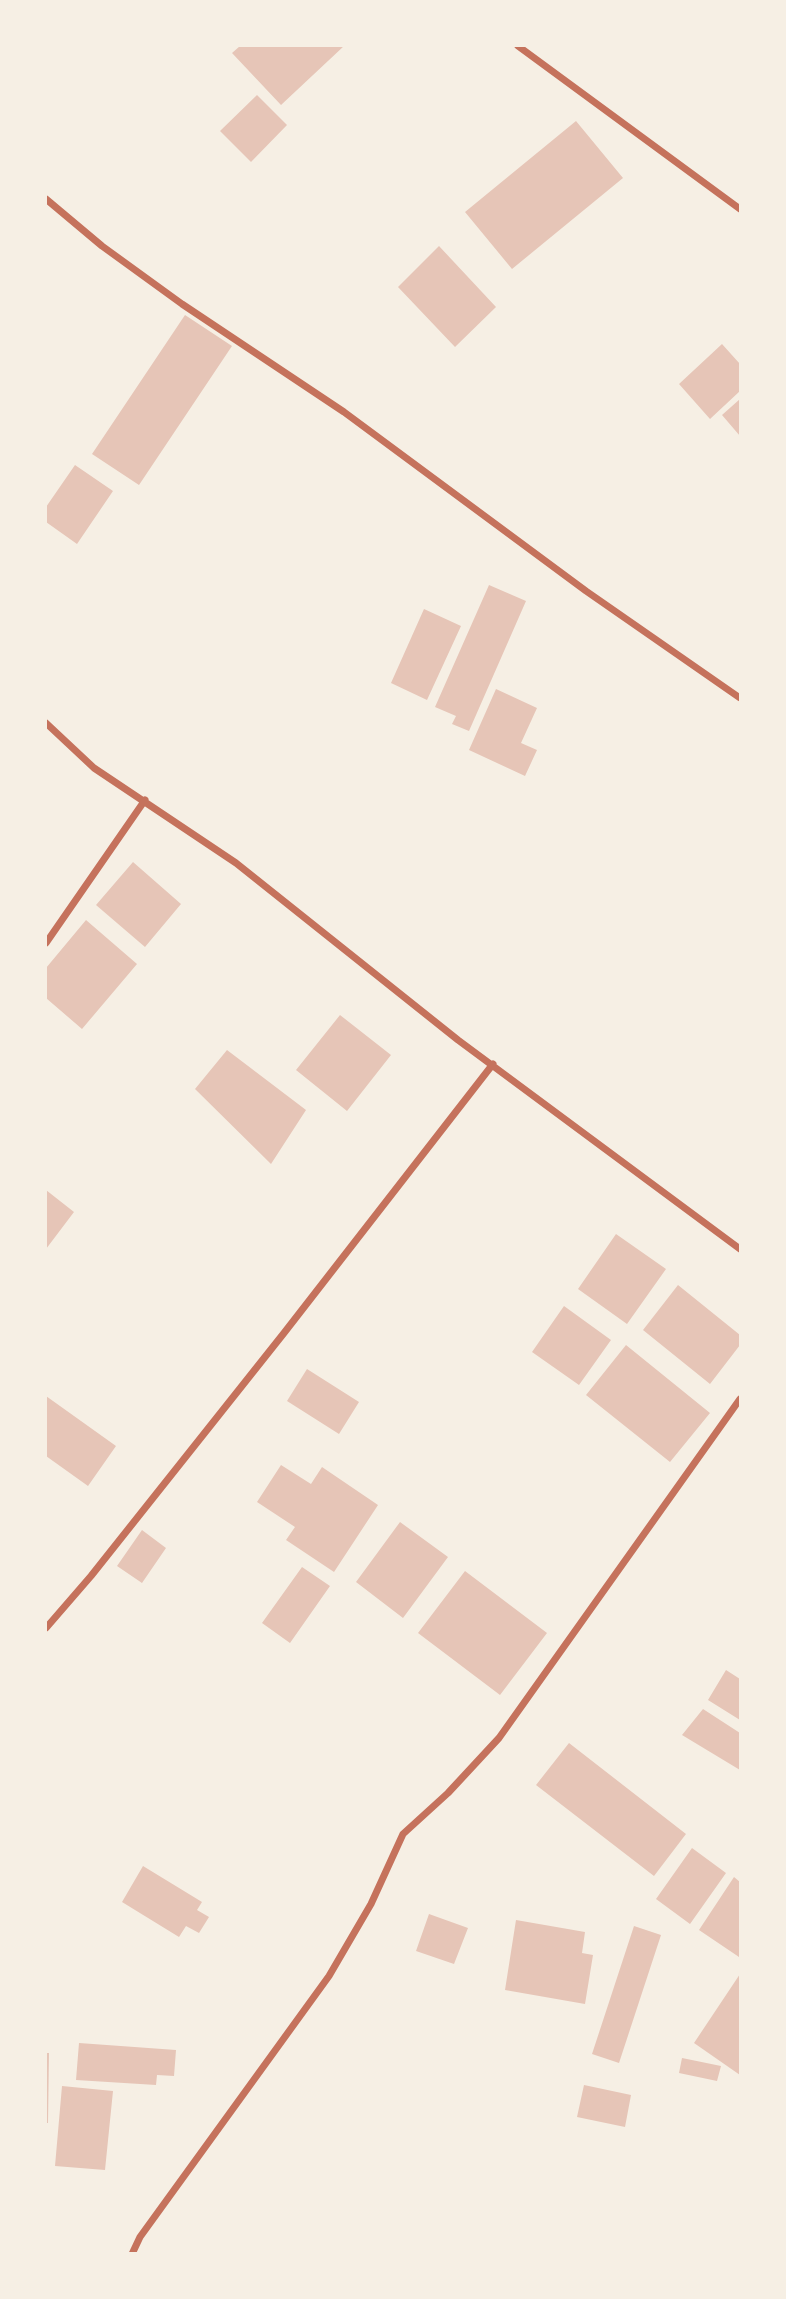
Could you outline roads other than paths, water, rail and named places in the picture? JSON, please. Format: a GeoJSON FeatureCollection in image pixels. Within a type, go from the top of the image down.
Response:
{"type":"FeatureCollection","features":[{"type":"Feature","properties":{"kind":"street"},"geometry":{"type":"LineString","coordinates":[[518,46],[740,209]]}},
{"type":"Feature","properties":{"kind":"street"},"geometry":{"type":"LineString","coordinates":[[46,199],[102,246],[182,304],[344,412],[586,591],[740,698]]}},
{"type":"Feature","properties":{"kind":"street"},"geometry":{"type":"LineString","coordinates":[[46,723],[94,768],[236,863],[344,952],[740,1249]]}},
{"type":"Feature","properties":{"kind":"street"},"geometry":{"type":"LineString","coordinates":[[46,943],[145,800]]}},
{"type":"Feature","properties":{"kind":"street"},"geometry":{"type":"LineString","coordinates":[[46,1628],[91,1576],[493,1064]]}},
{"type":"Feature","properties":{"kind":"street"},"geometry":{"type":"LineString","coordinates":[[132,2253],[140,2237],[329,1976],[371,1904],[403,1835],[449,1793],[499,1738],[740,1399]]}}]}
